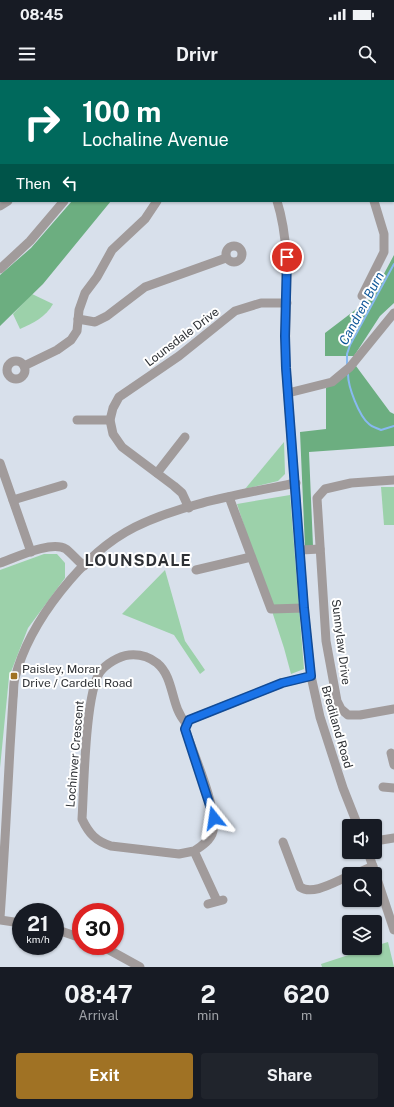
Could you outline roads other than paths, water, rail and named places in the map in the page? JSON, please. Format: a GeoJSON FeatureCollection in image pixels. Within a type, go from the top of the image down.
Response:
{"type":"FeatureCollection","features":[{"type":"Feature","properties":{"kind":"street"},"geometry":{"type":"LineString","coordinates":[[0,269],[30,241],[63,202]]}},
{"type":"Feature","properties":{"kind":"street"},"geometry":{"type":"LineString","coordinates":[[24,366],[57,350],[71,340],[77,331],[78,319],[85,293],[97,277],[112,250],[145,219],[156,202]]}},
{"type":"Feature","properties":{"kind":"street","name":"Brediland Road"},"geometry":{"type":"LineString","coordinates":[[277,202],[287,244],[285,336],[288,393],[301,550],[304,608],[311,676],[320,717],[343,788],[355,819]]}},
{"type":"Feature","properties":{"kind":"street"},"geometry":{"type":"LineString","coordinates":[[362,296],[384,252],[384,234],[374,202]]}},
{"type":"Feature","properties":{"kind":"street"},"geometry":{"type":"LineString","coordinates":[[78,319],[95,322],[107,316],[145,287],[226,258]]}},
{"type":"Feature","properties":{"kind":"street","name":"Lounsdale Drive"},"geometry":{"type":"LineString","coordinates":[[110,420],[113,408],[119,397],[179,356],[236,311],[261,303],[286,303]]}},
{"type":"Feature","properties":{"kind":"street"},"geometry":{"type":"LineString","coordinates":[[288,393],[332,382],[350,367],[394,313]]}},
{"type":"Feature","properties":{"kind":"street"},"geometry":{"type":"LineString","coordinates":[[77,420],[110,420],[114,434],[122,447],[182,493],[185,509]]}},
{"type":"Feature","properties":{"kind":"street"},"geometry":{"type":"LineString","coordinates":[[157,473],[185,437]]}},
{"type":"Feature","properties":{"kind":"street"},"geometry":{"type":"LineString","coordinates":[[0,463],[31,552]]}},
{"type":"Feature","properties":{"kind":"street","name":"Sunnylaw Drive"},"geometry":{"type":"LineString","coordinates":[[394,480],[351,483],[325,489],[317,498],[326,641],[337,701],[341,709],[348,715],[360,715],[394,709]]}},
{"type":"Feature","properties":{"kind":"street"},"geometry":{"type":"LineString","coordinates":[[12,921],[0,919],[14,679],[33,633],[48,607],[70,580],[84,566],[120,536],[154,518],[229,497],[296,483]]}},
{"type":"Feature","properties":{"kind":"street"},"geometry":{"type":"LineString","coordinates":[[13,500],[63,485]]}},
{"type":"Feature","properties":{"kind":"street"},"geometry":{"type":"LineString","coordinates":[[229,497],[271,609],[304,608]]}},
{"type":"Feature","properties":{"kind":"street"},"geometry":{"type":"LineString","coordinates":[[0,563],[47,547],[65,549],[84,566]]}},
{"type":"Feature","properties":{"kind":"street"},"geometry":{"type":"LineString","coordinates":[[301,550],[320,550]]}},
{"type":"Feature","properties":{"kind":"street"},"geometry":{"type":"LineString","coordinates":[[196,570],[251,556]]}},
{"type":"Feature","properties":{"kind":"street","name":"Lochinver Crescent"},"geometry":{"type":"LineString","coordinates":[[140,654],[156,663],[168,678],[176,704],[186,722],[185,729],[214,818],[212,835],[201,847],[194,851],[179,854],[111,846],[102,843],[90,834],[82,820],[90,707],[94,685],[101,672],[112,661],[124,655],[140,654]]}},
{"type":"Feature","properties":{"kind":"street"},"geometry":{"type":"LineString","coordinates":[[186,722],[282,683],[311,676]]}},
{"type":"Feature","properties":{"kind":"street"},"geometry":{"type":"LineString","coordinates":[[391,752],[394,765]]}},
{"type":"Feature","properties":{"kind":"street"},"geometry":{"type":"LineString","coordinates":[[383,787],[394,788]]}},
{"type":"Feature","properties":{"kind":"street"},"geometry":{"type":"LineString","coordinates":[[382,840],[394,838]]}},
{"type":"Feature","properties":{"kind":"street"},"geometry":{"type":"LineString","coordinates":[[283,842],[300,886],[303,889],[313,890],[342,879]]}},
{"type":"Feature","properties":{"kind":"street"},"geometry":{"type":"LineString","coordinates":[[194,851],[216,902]]}},
{"type":"Feature","properties":{"kind":"street"},"geometry":{"type":"LineString","coordinates":[[370,859],[394,930]]}},
{"type":"Feature","properties":{"kind":"street"},"geometry":{"type":"LineString","coordinates":[[118,955],[140,967]]}},
{"type":"Feature","properties":{"kind":"waterway","name":"Candren Burn"},"geometry":{"type":"LineString","coordinates":[[347,365],[347,354],[350,345],[394,264]]}},
{"type":"Feature","properties":{"kind":"waterway","name":"Candren Burn"},"geometry":{"type":"LineString","coordinates":[[348,374],[348,380],[355,401],[365,420],[372,426],[381,430],[394,426]]}},
{"type":"Feature","properties":{"kind":"place","name":"Paisley, Morar Drive / Cardell Road"},"geometry":{"type":"Point","coordinates":[14,676]}},
{"type":"Feature","properties":{"kind":"district","name":"LOUNSDALE"},"geometry":{"type":"Point","coordinates":[138,560]}}]}
